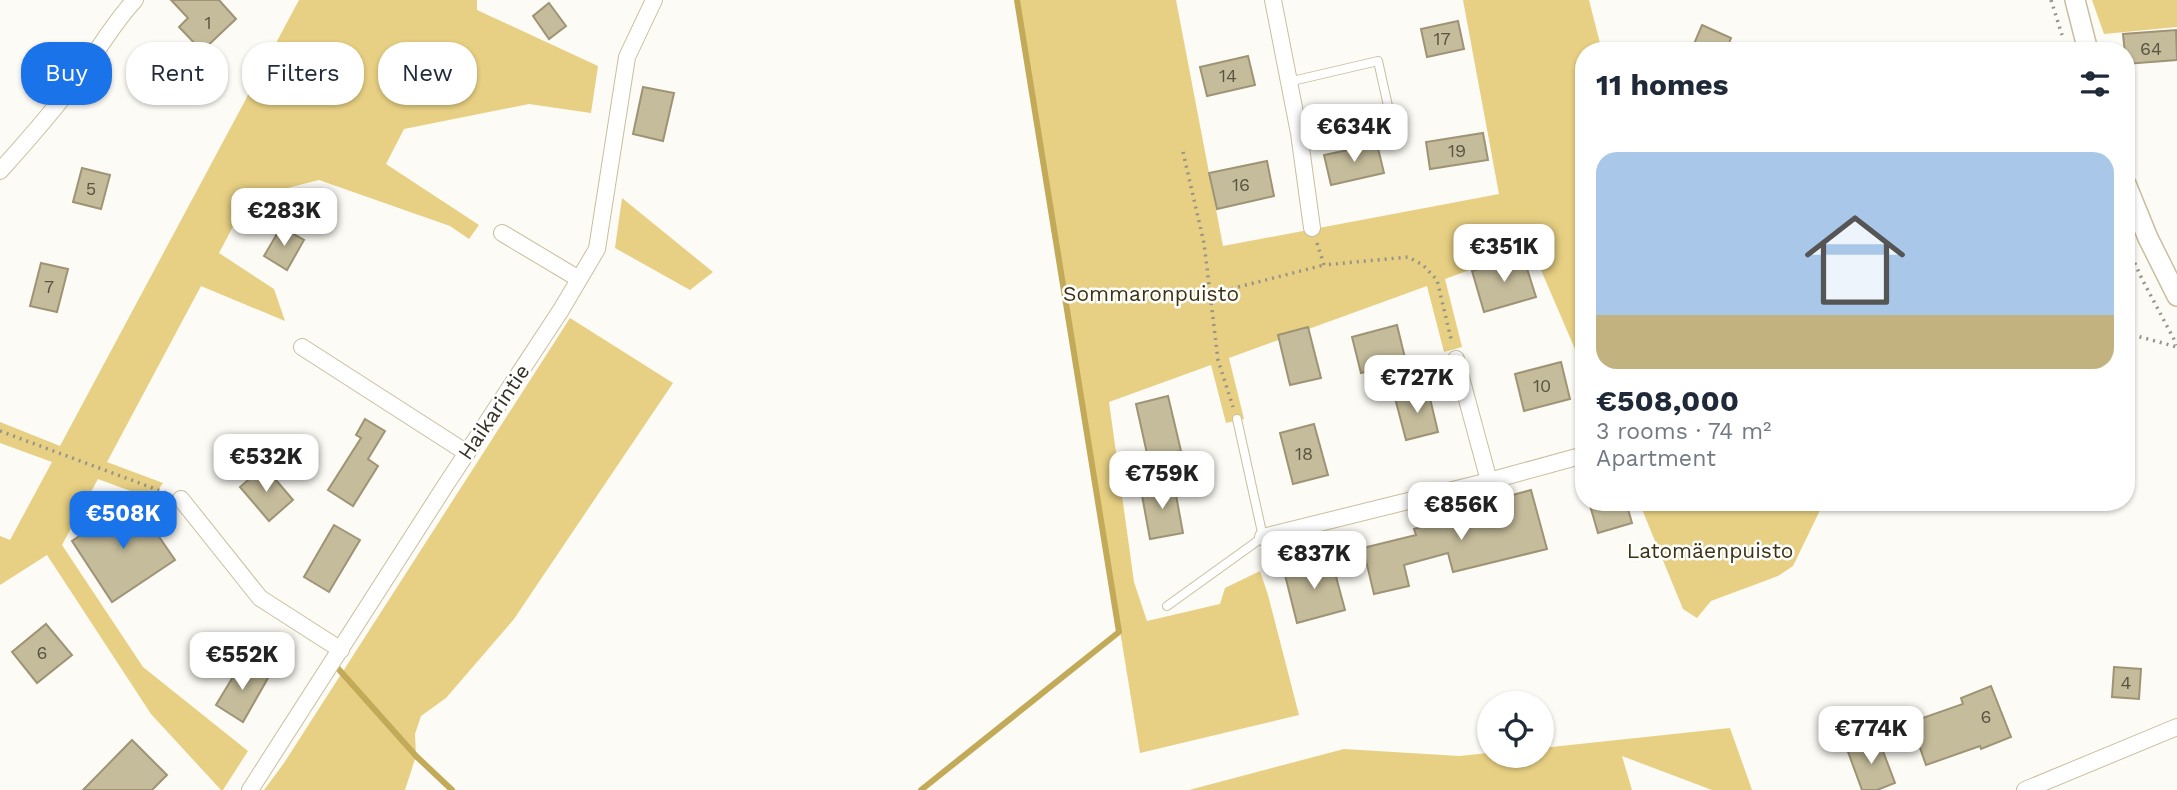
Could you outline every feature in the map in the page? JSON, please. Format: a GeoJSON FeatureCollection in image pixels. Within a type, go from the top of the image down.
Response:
{"type":"FeatureCollection","features":[{"type":"Feature","properties":{"kind":"street"},"geometry":{"type":"LineString","coordinates":[[0,171],[42,125],[79,77],[120,15],[135,0]]}},
{"type":"Feature","properties":{"kind":"street","name":"Haikarintie"},"geometry":{"type":"LineString","coordinates":[[250,790],[561,310],[597,250],[627,57],[654,0]]}},
{"type":"Feature","properties":{"kind":"street"},"geometry":{"type":"LineString","coordinates":[[1273,0],[1299,134],[1312,228]]}},
{"type":"Feature","properties":{"kind":"street"},"geometry":{"type":"LineString","coordinates":[[2075,0],[2086,42]]}},
{"type":"Feature","properties":{"kind":"street"},"geometry":{"type":"LineString","coordinates":[[2135,206],[2177,296]]}},
{"type":"Feature","properties":{"kind":"street"},"geometry":{"type":"LineString","coordinates":[[502,233],[579,279]]}},
{"type":"Feature","properties":{"kind":"street"},"geometry":{"type":"LineString","coordinates":[[302,347],[467,453]]}},
{"type":"Feature","properties":{"kind":"street"},"geometry":{"type":"LineString","coordinates":[[1456,359],[1489,481]]}},
{"type":"Feature","properties":{"kind":"street"},"geometry":{"type":"LineString","coordinates":[[1263,537],[1575,457]]}},
{"type":"Feature","properties":{"kind":"street"},"geometry":{"type":"LineString","coordinates":[[181,499],[260,598],[341,650]]}},
{"type":"Feature","properties":{"kind":"street"},"geometry":{"type":"LineString","coordinates":[[2025,790],[2177,727]]}},
{"type":"Feature","properties":{"kind":"lane"},"geometry":{"type":"LineString","coordinates":[[1288,82],[1378,61],[1392,124],[1299,134]]}},
{"type":"Feature","properties":{"kind":"lane"},"geometry":{"type":"LineString","coordinates":[[1167,606],[1263,537],[1237,419]]}},
{"type":"Feature","properties":{"kind":"path"},"geometry":{"type":"LineString","coordinates":[[2051,0],[2063,41]]}},
{"type":"Feature","properties":{"kind":"path"},"geometry":{"type":"LineString","coordinates":[[1182,152],[1204,243],[1218,360],[1237,419]]}},
{"type":"Feature","properties":{"kind":"path"},"geometry":{"type":"LineString","coordinates":[[1312,228],[1324,265]]}},
{"type":"Feature","properties":{"kind":"path"},"geometry":{"type":"LineString","coordinates":[[1211,295],[1324,265],[1408,257],[1423,265],[1437,280],[1456,359]]}},
{"type":"Feature","properties":{"kind":"path"},"geometry":{"type":"LineString","coordinates":[[2135,264],[2177,346]]}},
{"type":"Feature","properties":{"kind":"path"},"geometry":{"type":"LineString","coordinates":[[2135,335],[2177,346]]}},
{"type":"Feature","properties":{"kind":"path"},"geometry":{"type":"LineString","coordinates":[[0,431],[181,499]]}},
{"type":"Feature","properties":{"kind":"green space"},"geometry":{"type":"Polygon","coordinates":[[[299,0],[477,0],[477,10],[598,66],[591,113],[529,104],[404,129],[386,164],[479,225],[469,239],[450,226],[319,180],[248,198],[219,253],[274,289],[285,321],[201,286],[107,462],[163,483],[152,499],[98,479],[62,545],[143,667],[248,751],[221,790],[151,714],[47,555],[0,585],[0,536],[10,540],[52,462],[0,443],[0,422],[60,446],[243,105],[364,105],[364,42],[276,42],[299,0]]]}},
{"type":"Feature","properties":{"kind":"green space","name":"Sommaronpuisto"},"geometry":{"type":"Polygon","coordinates":[[[1017,0],[1176,0],[1223,246],[1499,194],[1463,0],[1589,0],[1600,42],[1575,42],[1575,349],[1535,256],[1483,265],[1445,279],[1462,347],[1444,352],[1427,286],[1229,358],[1244,419],[1226,423],[1211,365],[1109,402],[1134,582],[1147,621],[1220,604],[1225,588],[1260,571],[1299,715],[1140,753],[1017,0]]]}},
{"type":"Feature","properties":{"kind":"green space"},"geometry":{"type":"Polygon","coordinates":[[[2092,0],[2177,0],[2177,27],[2104,34],[2092,0]]]}},
{"type":"Feature","properties":{"kind":"green space"},"geometry":{"type":"Polygon","coordinates":[[[622,198],[713,272],[690,290],[615,248],[622,198]]]}},
{"type":"Feature","properties":{"kind":"green space"},"geometry":{"type":"Polygon","coordinates":[[[570,318],[673,383],[514,619],[446,698],[421,716],[415,734],[416,756],[405,790],[264,790],[284,763],[570,318]]]}},
{"type":"Feature","properties":{"kind":"green space","name":"Latomäenpuisto"},"geometry":{"type":"Polygon","coordinates":[[[1643,511],[1820,511],[1793,566],[1778,576],[1711,601],[1697,618],[1683,609],[1643,511]]]}},
{"type":"Feature","properties":{"kind":"green space"},"geometry":{"type":"Polygon","coordinates":[[[1730,728],[1752,790],[1712,790],[1622,756],[1632,790],[1189,790],[1344,749],[1459,756],[1477,754],[1477,768],[1554,768],[1554,747],[1730,728]]]}},
{"type":"Feature","properties":{"kind":"building"},"geometry":{"type":"Polygon","coordinates":[[[171,0],[219,0],[236,19],[212,42],[193,42],[179,27],[188,18],[171,0]]]}},
{"type":"Feature","properties":{"kind":"building"},"geometry":{"type":"Polygon","coordinates":[[[549,3],[566,26],[549,39],[533,16],[549,3]]]}},
{"type":"Feature","properties":{"kind":"building"},"geometry":{"type":"Polygon","coordinates":[[[1458,21],[1464,49],[1427,57],[1421,29],[1458,21]]]}},
{"type":"Feature","properties":{"kind":"building"},"geometry":{"type":"Polygon","coordinates":[[[1702,25],[1731,38],[1729,42],[1695,42],[1702,25]]]}},
{"type":"Feature","properties":{"kind":"building"},"geometry":{"type":"Polygon","coordinates":[[[2176,30],[2177,60],[2135,63],[2135,42],[2124,42],[2123,34],[2176,30]]]}},
{"type":"Feature","properties":{"kind":"building"},"geometry":{"type":"Polygon","coordinates":[[[1248,56],[1255,85],[1207,96],[1200,67],[1248,56]]]}},
{"type":"Feature","properties":{"kind":"building"},"geometry":{"type":"Polygon","coordinates":[[[643,87],[674,93],[663,141],[633,134],[643,87]]]}},
{"type":"Feature","properties":{"kind":"building"},"geometry":{"type":"Polygon","coordinates":[[[1483,133],[1488,160],[1430,169],[1426,142],[1483,133]]]}},
{"type":"Feature","properties":{"kind":"building"},"geometry":{"type":"Polygon","coordinates":[[[1377,144],[1384,173],[1331,185],[1324,155],[1377,144]]]}},
{"type":"Feature","properties":{"kind":"building"},"geometry":{"type":"Polygon","coordinates":[[[1267,161],[1274,196],[1217,209],[1209,173],[1267,161]]]}},
{"type":"Feature","properties":{"kind":"building"},"geometry":{"type":"Polygon","coordinates":[[[82,168],[110,175],[101,209],[73,202],[82,168]]]}},
{"type":"Feature","properties":{"kind":"building"},"geometry":{"type":"Polygon","coordinates":[[[281,227],[304,240],[287,270],[264,256],[281,227]]]}},
{"type":"Feature","properties":{"kind":"building"},"geometry":{"type":"Polygon","coordinates":[[[1523,256],[1536,297],[1484,312],[1472,271],[1523,256]]]}},
{"type":"Feature","properties":{"kind":"building"},"geometry":{"type":"Polygon","coordinates":[[[41,263],[68,269],[57,312],[30,306],[41,263]]]}},
{"type":"Feature","properties":{"kind":"building"},"geometry":{"type":"Polygon","coordinates":[[[1397,325],[1406,362],[1361,373],[1352,337],[1397,325]]]}},
{"type":"Feature","properties":{"kind":"building"},"geometry":{"type":"Polygon","coordinates":[[[1308,327],[1321,378],[1290,385],[1278,335],[1308,327]]]}},
{"type":"Feature","properties":{"kind":"building"},"geometry":{"type":"Polygon","coordinates":[[[1561,362],[1570,399],[1524,411],[1515,374],[1561,362]]]}},
{"type":"Feature","properties":{"kind":"building"},"geometry":{"type":"Polygon","coordinates":[[[1428,390],[1438,432],[1406,440],[1395,398],[1428,390]]]}},
{"type":"Feature","properties":{"kind":"building"},"geometry":{"type":"Polygon","coordinates":[[[1168,396],[1181,451],[1148,458],[1136,404],[1168,396]]]}},
{"type":"Feature","properties":{"kind":"building"},"geometry":{"type":"Polygon","coordinates":[[[365,419],[385,431],[368,459],[378,466],[353,506],[328,490],[361,438],[356,435],[365,419]]]}},
{"type":"Feature","properties":{"kind":"building"},"geometry":{"type":"Polygon","coordinates":[[[1314,424],[1328,475],[1293,484],[1280,433],[1314,424]]]}},
{"type":"Feature","properties":{"kind":"building"},"geometry":{"type":"Polygon","coordinates":[[[264,466],[293,500],[269,521],[240,487],[264,466]]]}},
{"type":"Feature","properties":{"kind":"building"},"geometry":{"type":"Polygon","coordinates":[[[1174,484],[1183,533],[1150,539],[1141,490],[1174,484]]]}},
{"type":"Feature","properties":{"kind":"building"},"geometry":{"type":"Polygon","coordinates":[[[1531,490],[1547,549],[1453,572],[1448,553],[1404,565],[1409,586],[1374,594],[1363,548],[1416,535],[1414,529],[1500,506],[1498,499],[1531,490]]]}},
{"type":"Feature","properties":{"kind":"building"},"geometry":{"type":"Polygon","coordinates":[[[133,499],[175,560],[112,602],[72,541],[133,499]]]}},
{"type":"Feature","properties":{"kind":"building"},"geometry":{"type":"Polygon","coordinates":[[[1592,511],[1629,511],[1632,523],[1598,533],[1592,511]]]}},
{"type":"Feature","properties":{"kind":"building"},"geometry":{"type":"Polygon","coordinates":[[[334,525],[360,540],[329,592],[304,577],[334,525]]]}},
{"type":"Feature","properties":{"kind":"building"},"geometry":{"type":"Polygon","coordinates":[[[1331,558],[1345,610],[1297,623],[1284,571],[1331,558]]]}},
{"type":"Feature","properties":{"kind":"building"},"geometry":{"type":"Polygon","coordinates":[[[46,624],[72,655],[37,683],[12,652],[46,624]]]}},
{"type":"Feature","properties":{"kind":"building"},"geometry":{"type":"Polygon","coordinates":[[[242,662],[268,678],[243,722],[216,705],[242,662]]]}},
{"type":"Feature","properties":{"kind":"building"},"geometry":{"type":"Polygon","coordinates":[[[2114,667],[2141,669],[2139,699],[2112,697],[2114,667]]]}},
{"type":"Feature","properties":{"kind":"building"},"geometry":{"type":"Polygon","coordinates":[[[1991,686],[2011,737],[1926,765],[1911,722],[1963,704],[1961,698],[1991,686]]]}},
{"type":"Feature","properties":{"kind":"building"},"geometry":{"type":"Polygon","coordinates":[[[1878,738],[1895,783],[1877,790],[1862,790],[1847,749],[1878,738]]]}},
{"type":"Feature","properties":{"kind":"building"},"geometry":{"type":"Polygon","coordinates":[[[132,740],[167,775],[152,790],[83,790],[132,740]]]}},
{"type":"Feature","properties":{"kind":"waterway"},"geometry":{"type":"LineString","coordinates":[[921,790],[1119,632],[1017,0]]}},
{"type":"Feature","properties":{"kind":"waterway"},"geometry":{"type":"LineString","coordinates":[[334,664],[416,756],[452,790]]}}]}
